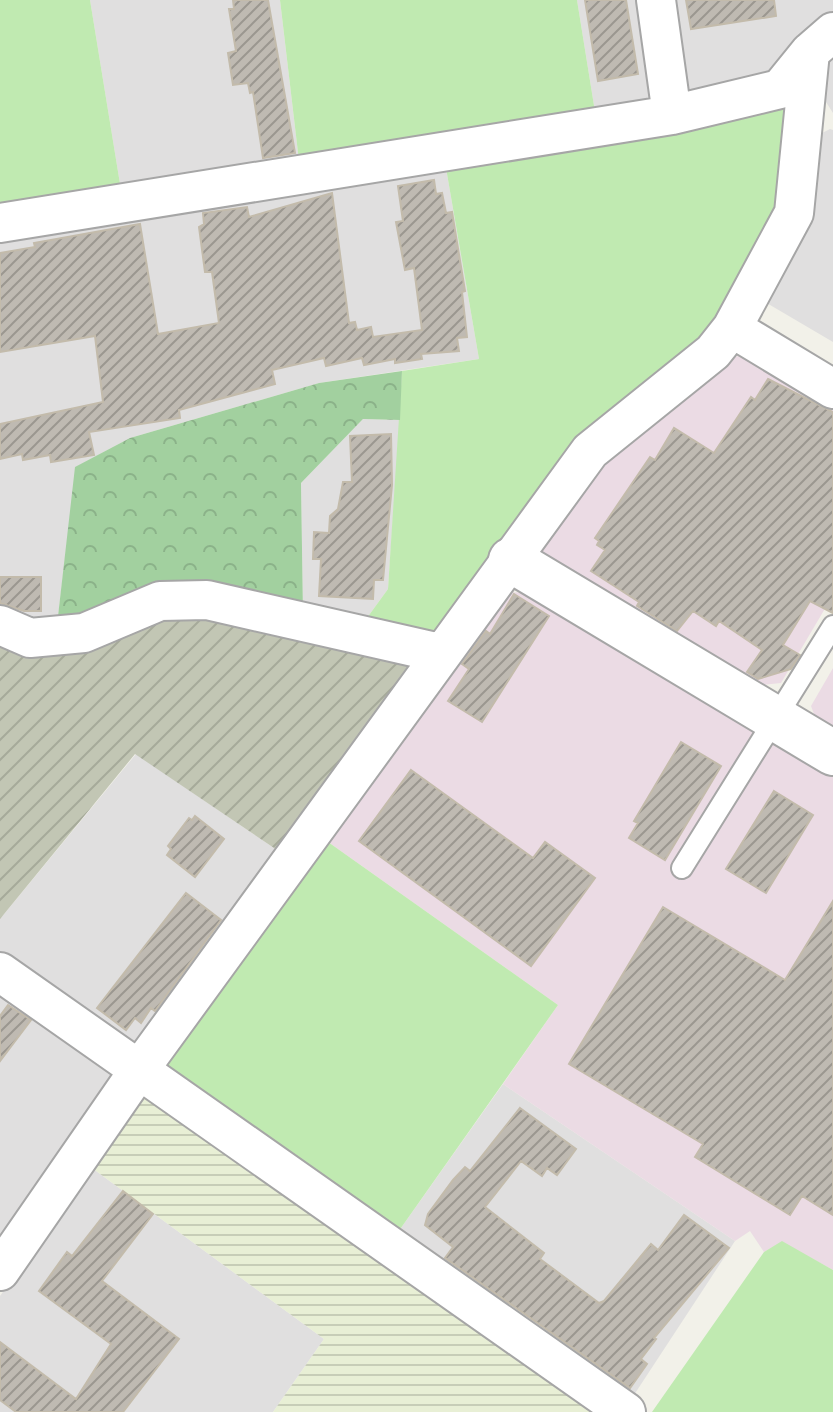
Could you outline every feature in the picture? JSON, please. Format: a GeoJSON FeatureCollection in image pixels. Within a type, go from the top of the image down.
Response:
{"type":"FeatureCollection","features":[{"type":"Feature","properties":{"kind":"street"},"geometry":{"type":"LineString","coordinates":[[656,0],[672,115]]}},
{"type":"Feature","properties":{"kind":"street"},"geometry":{"type":"LineString","coordinates":[[0,223],[672,115],[780,89],[821,42]]}},
{"type":"Feature","properties":{"kind":"street"},"geometry":{"type":"LineString","coordinates":[[0,1271],[139,1070],[590,451],[713,352],[732,328],[794,213],[819,114],[821,42]]}},
{"type":"Feature","properties":{"kind":"street"},"geometry":{"type":"LineString","coordinates":[[732,328],[833,389]]}},
{"type":"Feature","properties":{"kind":"street"},"geometry":{"type":"LineString","coordinates":[[511,560],[833,753]]}},
{"type":"Feature","properties":{"kind":"street"},"geometry":{"type":"LineString","coordinates":[[0,625],[30,638],[84,633],[160,601],[207,600],[440,653]]}},
{"type":"Feature","properties":{"kind":"street"},"geometry":{"type":"LineString","coordinates":[[0,972],[626,1412]]}},
{"type":"Feature","properties":{"kind":"lane"},"geometry":{"type":"LineString","coordinates":[[682,868],[833,626]]}},
{"type":"Feature","properties":{"kind":"shaded area"},"geometry":{"type":"Polygon","coordinates":[[[90,0],[280,0],[299,161],[121,190],[90,0]]]}},
{"type":"Feature","properties":{"kind":"shaded area"},"geometry":{"type":"Polygon","coordinates":[[[577,0],[639,0],[651,106],[596,118],[577,0]]]}},
{"type":"Feature","properties":{"kind":"shaded area"},"geometry":{"type":"Polygon","coordinates":[[[663,0],[833,0],[833,15],[769,82],[690,106],[663,0]]]}},
{"type":"Feature","properties":{"kind":"shaded area"},"geometry":{"type":"Polygon","coordinates":[[[833,49],[833,113],[819,91],[821,60],[833,49]]]}},
{"type":"Feature","properties":{"kind":"shaded area"},"geometry":{"type":"Polygon","coordinates":[[[833,130],[833,342],[760,299],[816,136],[833,130]]]}},
{"type":"Feature","properties":{"kind":"shaded area"},"geometry":{"type":"Polygon","coordinates":[[[446,168],[479,359],[319,383],[130,438],[76,467],[57,625],[0,615],[0,236],[446,168]]]}},
{"type":"Feature","properties":{"kind":"shaded area"},"geometry":{"type":"Polygon","coordinates":[[[753,354],[833,403],[833,595],[781,683],[753,686],[543,557],[535,538],[597,462],[725,358],[753,354]]]}},
{"type":"Feature","properties":{"kind":"shaded area"},"geometry":{"type":"Polygon","coordinates":[[[363,419],[400,420],[388,589],[364,622],[303,613],[301,483],[363,419]]]}},
{"type":"Feature","properties":{"kind":"shaded area"},"geometry":{"type":"Polygon","coordinates":[[[525,592],[833,775],[833,1270],[782,1242],[764,1252],[750,1231],[735,1241],[503,1084],[558,1005],[321,837],[498,593],[525,592]]]}},
{"type":"Feature","properties":{"kind":"shaded area"},"geometry":{"type":"Polygon","coordinates":[[[164,611],[402,651],[412,670],[277,850],[135,754],[0,919],[0,638],[164,611]]]}},
{"type":"Feature","properties":{"kind":"shaded area"},"geometry":{"type":"Polygon","coordinates":[[[833,668],[833,736],[819,727],[811,706],[833,668]]]}},
{"type":"Feature","properties":{"kind":"shaded area"},"geometry":{"type":"Polygon","coordinates":[[[136,754],[277,850],[137,1058],[0,955],[0,919],[136,754]]]}},
{"type":"Feature","properties":{"kind":"shaded area"},"geometry":{"type":"Polygon","coordinates":[[[0,982],[124,1070],[0,1247],[0,982]]]}},
{"type":"Feature","properties":{"kind":"shaded area"},"geometry":{"type":"Polygon","coordinates":[[[503,1084],[735,1241],[630,1401],[396,1235],[503,1084]]]}},
{"type":"Feature","properties":{"kind":"shaded area"},"geometry":{"type":"Polygon","coordinates":[[[147,1085],[611,1412],[273,1412],[324,1339],[92,1168],[147,1085]]]}},
{"type":"Feature","properties":{"kind":"shaded area"},"geometry":{"type":"Polygon","coordinates":[[[92,1168],[324,1339],[273,1412],[0,1412],[0,1296],[92,1168]]]}},
{"type":"Feature","properties":{"kind":"green space"},"geometry":{"type":"Polygon","coordinates":[[[0,0],[90,0],[121,190],[0,210],[0,0]]]}},
{"type":"Feature","properties":{"kind":"green space"},"geometry":{"type":"Polygon","coordinates":[[[280,0],[577,0],[596,118],[299,161],[280,0]]]}},
{"type":"Feature","properties":{"kind":"green space"},"geometry":{"type":"Polygon","coordinates":[[[774,99],[794,111],[782,209],[735,299],[434,643],[364,622],[388,589],[402,371],[479,359],[446,168],[684,133],[695,119],[774,99]]]}},
{"type":"Feature","properties":{"kind":"green space"},"geometry":{"type":"Polygon","coordinates":[[[402,371],[400,420],[363,419],[301,483],[303,613],[57,625],[75,467],[130,438],[319,383],[402,371]]]}},
{"type":"Feature","properties":{"kind":"green space"},"geometry":{"type":"Polygon","coordinates":[[[321,837],[558,1005],[396,1235],[158,1070],[321,837]]]}},
{"type":"Feature","properties":{"kind":"green space"},"geometry":{"type":"Polygon","coordinates":[[[782,1241],[833,1270],[833,1412],[652,1412],[764,1252],[782,1241]]]}},
{"type":"Feature","properties":{"kind":"building"},"geometry":{"type":"Polygon","coordinates":[[[233,0],[268,0],[295,153],[263,158],[253,92],[250,93],[248,83],[233,85],[228,53],[236,51],[229,9],[234,9],[233,0]]]}},
{"type":"Feature","properties":{"kind":"building"},"geometry":{"type":"Polygon","coordinates":[[[585,0],[626,0],[638,74],[598,81],[585,0]]]}},
{"type":"Feature","properties":{"kind":"building"},"geometry":{"type":"Polygon","coordinates":[[[686,0],[774,0],[776,16],[691,29],[686,0]]]}},
{"type":"Feature","properties":{"kind":"building"},"geometry":{"type":"Polygon","coordinates":[[[434,180],[436,194],[442,193],[446,213],[452,212],[465,291],[462,292],[467,337],[457,338],[459,351],[421,354],[422,359],[395,363],[395,359],[364,365],[362,358],[326,366],[324,358],[272,370],[275,384],[179,410],[180,418],[89,432],[94,455],[51,462],[50,455],[23,460],[22,454],[0,459],[0,424],[103,402],[95,336],[0,352],[0,253],[35,247],[34,243],[140,224],[158,334],[219,323],[212,272],[205,272],[199,227],[204,224],[203,213],[247,207],[249,217],[332,193],[349,323],[355,322],[357,330],[371,327],[373,337],[422,330],[414,268],[405,270],[396,222],[403,221],[398,186],[434,180]]]}},
{"type":"Feature","properties":{"kind":"building"},"geometry":{"type":"Polygon","coordinates":[[[768,379],[833,412],[833,613],[810,601],[783,645],[800,655],[791,669],[758,679],[747,672],[762,650],[719,621],[716,626],[693,611],[677,631],[591,571],[605,550],[597,545],[599,541],[595,538],[650,457],[655,460],[674,428],[714,453],[751,397],[755,400],[768,379]]]}},
{"type":"Feature","properties":{"kind":"building"},"geometry":{"type":"Polygon","coordinates":[[[391,434],[392,485],[383,580],[374,580],[373,599],[319,596],[321,559],[313,559],[314,532],[329,533],[330,516],[338,509],[343,482],[352,482],[350,436],[391,434]]]}},
{"type":"Feature","properties":{"kind":"building"},"geometry":{"type":"Polygon","coordinates":[[[0,577],[41,577],[41,611],[24,611],[0,603],[0,577]]]}},
{"type":"Feature","properties":{"kind":"building"},"geometry":{"type":"Polygon","coordinates":[[[514,594],[549,616],[482,722],[448,701],[469,669],[462,664],[486,631],[490,634],[514,594]]]}},
{"type":"Feature","properties":{"kind":"building"},"geometry":{"type":"Polygon","coordinates":[[[681,742],[721,766],[665,860],[629,838],[638,823],[634,821],[681,742]]]}},
{"type":"Feature","properties":{"kind":"building"},"geometry":{"type":"Polygon","coordinates":[[[411,770],[533,858],[545,842],[595,878],[531,966],[359,841],[411,770]]]}},
{"type":"Feature","properties":{"kind":"building"},"geometry":{"type":"Polygon","coordinates":[[[774,791],[813,815],[766,893],[726,869],[774,791]]]}},
{"type":"Feature","properties":{"kind":"building"},"geometry":{"type":"Polygon","coordinates":[[[195,816],[224,839],[195,877],[167,855],[171,849],[168,846],[189,818],[192,820],[195,816]]]}},
{"type":"Feature","properties":{"kind":"building"},"geometry":{"type":"Polygon","coordinates":[[[186,893],[221,920],[155,1011],[151,1008],[141,1023],[135,1018],[126,1030],[97,1008],[186,893]]]}},
{"type":"Feature","properties":{"kind":"building"},"geometry":{"type":"Polygon","coordinates":[[[833,901],[833,1215],[802,1196],[790,1215],[695,1157],[703,1144],[569,1064],[663,907],[785,980],[833,901]]]}},
{"type":"Feature","properties":{"kind":"building"},"geometry":{"type":"Polygon","coordinates":[[[8,1005],[31,1020],[0,1061],[0,1016],[8,1005]]]}},
{"type":"Feature","properties":{"kind":"building"},"geometry":{"type":"Polygon","coordinates":[[[520,1108],[576,1149],[557,1175],[547,1168],[542,1176],[521,1161],[485,1207],[544,1253],[540,1259],[599,1303],[604,1301],[651,1244],[658,1250],[684,1215],[729,1248],[654,1338],[641,1359],[647,1364],[630,1388],[445,1258],[453,1247],[425,1225],[428,1214],[453,1180],[465,1167],[470,1171],[520,1108]]]}},
{"type":"Feature","properties":{"kind":"building"},"geometry":{"type":"Polygon","coordinates":[[[123,1191],[153,1214],[102,1281],[179,1339],[123,1412],[16,1412],[0,1400],[0,1342],[76,1399],[111,1344],[39,1291],[67,1252],[72,1256],[123,1191]]]}}]}
